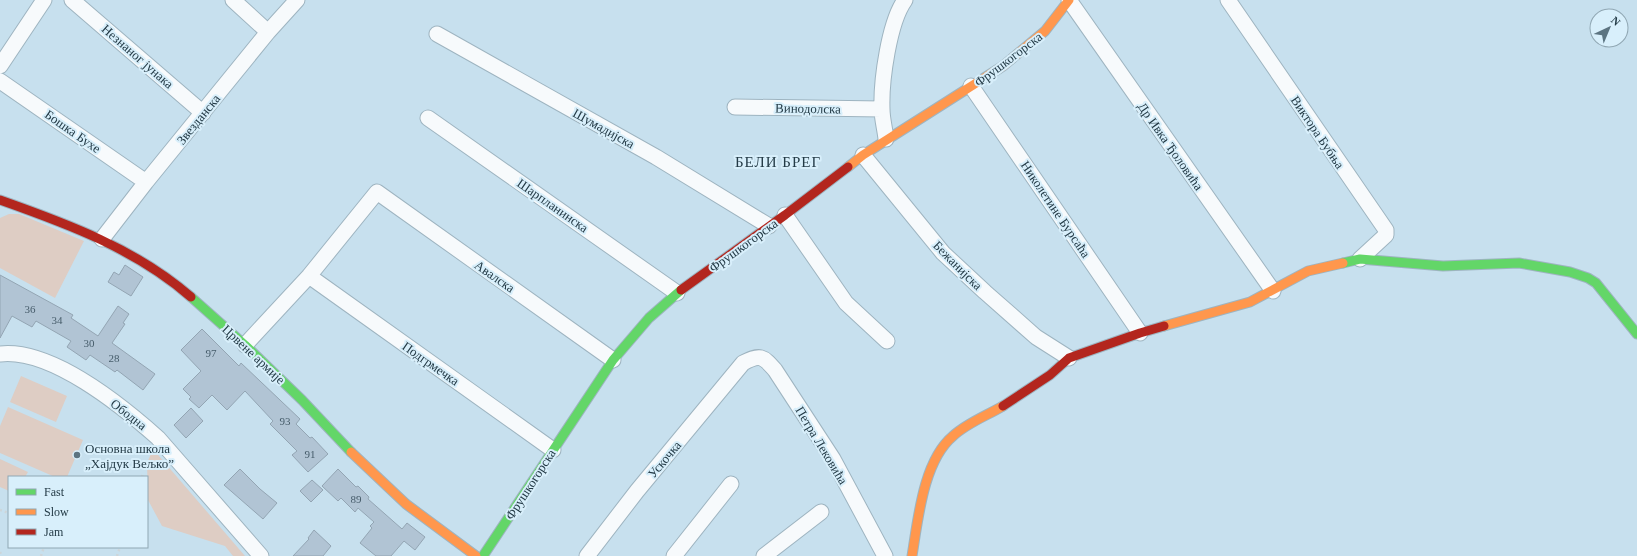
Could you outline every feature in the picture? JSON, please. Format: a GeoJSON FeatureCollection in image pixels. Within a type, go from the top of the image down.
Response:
{"type":"FeatureCollection","features":[{"type":"Feature","properties":{"kind":"street"},"geometry":{"type":"LineString","coordinates":[[0,66],[44,0]]}},
{"type":"Feature","properties":{"kind":"street","name":"Незнаног јунака"},"geometry":{"type":"LineString","coordinates":[[72,0],[203,113]]}},
{"type":"Feature","properties":{"kind":"street"},"geometry":{"type":"LineString","coordinates":[[233,0],[268,32]]}},
{"type":"Feature","properties":{"kind":"street","name":"Звезданска"},"geometry":{"type":"LineString","coordinates":[[102,239],[146,182],[268,32],[297,0]]}},
{"type":"Feature","properties":{"kind":"street","name":"Фрушкогорска"},"geometry":{"type":"LineString","coordinates":[[483,556],[613,360],[645,323],[677,293],[785,215],[863,155],[1003,66],[1045,31],[1069,0]]}},
{"type":"Feature","properties":{"kind":"street","name":"Др Ивка Ђоловића"},"geometry":{"type":"LineString","coordinates":[[1069,0],[1273,291]]}},
{"type":"Feature","properties":{"kind":"street","name":"Виктора Бубња"},"geometry":{"type":"LineString","coordinates":[[1228,0],[1386,230],[1386,235],[1360,259]]}},
{"type":"Feature","properties":{"kind":"street"},"geometry":{"type":"LineString","coordinates":[[886,139],[882,109],[883,80],[896,18],[903,1]]}},
{"type":"Feature","properties":{"kind":"street","name":"Шумадијска"},"geometry":{"type":"LineString","coordinates":[[437,34],[656,157],[769,226]]}},
{"type":"Feature","properties":{"kind":"street","name":"Бошка Бухе"},"geometry":{"type":"LineString","coordinates":[[0,80],[146,182]]}},
{"type":"Feature","properties":{"kind":"street","name":"Николетине Бурсаћа"},"geometry":{"type":"LineString","coordinates":[[971,86],[1140,333]]}},
{"type":"Feature","properties":{"kind":"street","name":"Винодолска"},"geometry":{"type":"LineString","coordinates":[[735,108],[882,109]]}},
{"type":"Feature","properties":{"kind":"street","name":"Шарпланинска"},"geometry":{"type":"LineString","coordinates":[[428,118],[677,293]]}},
{"type":"Feature","properties":{"kind":"street","name":"Бежанијска"},"geometry":{"type":"LineString","coordinates":[[863,155],[943,253],[1036,337],[1069,358]]}},
{"type":"Feature","properties":{"kind":"street","name":"Авалска"},"geometry":{"type":"LineString","coordinates":[[309,276],[377,192],[613,360]]}},
{"type":"Feature","properties":{"kind":"street","name":"Црвене армије"},"geometry":{"type":"LineString","coordinates":[[0,200],[65,223],[102,239],[139,259],[175,283],[245,345],[302,400],[355,457],[400,499],[476,556]]}},
{"type":"Feature","properties":{"kind":"street"},"geometry":{"type":"LineString","coordinates":[[785,215],[846,303],[887,341]]}},
{"type":"Feature","properties":{"kind":"street"},"geometry":{"type":"LineString","coordinates":[[912,556],[918,520],[929,476],[937,456],[951,437],[961,429],[981,420],[1005,405],[1050,375],[1069,358],[1140,333],[1250,302],[1322,266],[1360,259],[1443,266],[1518,263],[1570,272],[1588,278],[1603,290],[1637,334]]}},
{"type":"Feature","properties":{"kind":"street"},"geometry":{"type":"LineString","coordinates":[[245,345],[309,276]]}},
{"type":"Feature","properties":{"kind":"street","name":"Подгрмечка"},"geometry":{"type":"LineString","coordinates":[[309,276],[553,450]]}},
{"type":"Feature","properties":{"kind":"street","name":"Ободна"},"geometry":{"type":"LineString","coordinates":[[0,354],[30,356],[43,360],[83,381],[141,422],[158,438],[261,556]]}},
{"type":"Feature","properties":{"kind":"street","name":"Петра Лековића"},"geometry":{"type":"LineString","coordinates":[[743,363],[754,357],[760,356],[766,359],[775,370],[833,459],[885,556]]}},
{"type":"Feature","properties":{"kind":"street","name":"Ускочка"},"geometry":{"type":"LineString","coordinates":[[587,556],[637,491],[743,363]]}},
{"type":"Feature","properties":{"kind":"street"},"geometry":{"type":"LineString","coordinates":[[674,556],[731,484]]}},
{"type":"Feature","properties":{"kind":"street"},"geometry":{"type":"LineString","coordinates":[[764,556],[821,512]]}},
{"type":"Feature","properties":{"kind":"path"},"geometry":{"type":"LineString","coordinates":[[142,476],[143,472]]}},
{"type":"Feature","properties":{"kind":"path"},"geometry":{"type":"LineString","coordinates":[[0,552],[2,556]]}},
{"type":"Feature","properties":{"kind":"shaded area"},"geometry":{"type":"Polygon","coordinates":[[[9,214],[19,214],[84,241],[55,298],[0,268],[0,218],[9,214]]]}},
{"type":"Feature","properties":{"kind":"shaded area"},"geometry":{"type":"Polygon","coordinates":[[[21,376],[67,396],[56,422],[10,402],[21,376]]]}},
{"type":"Feature","properties":{"kind":"shaded area"},"geometry":{"type":"Polygon","coordinates":[[[8,407],[83,440],[67,476],[53,476],[0,453],[0,426],[8,407]]]}},
{"type":"Feature","properties":{"kind":"shaded area"},"geometry":{"type":"Polygon","coordinates":[[[153,449],[245,556],[233,556],[225,546],[162,526],[148,500],[147,463],[153,449]]]}},
{"type":"Feature","properties":{"kind":"shaded area"},"geometry":{"type":"Polygon","coordinates":[[[0,459],[28,472],[26,476],[8,476],[8,491],[0,487],[0,459]]]}},
{"type":"Feature","properties":{"kind":"building"},"geometry":{"type":"Polygon","coordinates":[[[125,265],[143,277],[131,296],[108,282],[114,272],[119,275],[125,265]]]}},
{"type":"Feature","properties":{"kind":"building"},"geometry":{"type":"Polygon","coordinates":[[[0,275],[73,315],[71,318],[98,336],[118,306],[129,314],[123,323],[125,324],[112,343],[155,374],[143,390],[117,370],[115,372],[90,355],[86,360],[67,347],[71,341],[36,321],[32,327],[12,316],[0,338],[0,275]]]}},
{"type":"Feature","properties":{"kind":"building"},"geometry":{"type":"Polygon","coordinates":[[[202,329],[239,366],[241,363],[300,419],[296,424],[310,438],[312,437],[328,454],[308,472],[292,455],[297,451],[270,424],[273,421],[245,391],[227,410],[212,395],[199,408],[189,399],[191,397],[183,389],[201,371],[181,350],[202,329]]]}},
{"type":"Feature","properties":{"kind":"building"},"geometry":{"type":"Polygon","coordinates":[[[191,408],[203,421],[186,438],[174,425],[191,408]]]}},
{"type":"Feature","properties":{"kind":"building"},"geometry":{"type":"Polygon","coordinates":[[[240,469],[277,503],[263,519],[224,485],[240,469]]]}},
{"type":"Feature","properties":{"kind":"building"},"geometry":{"type":"Polygon","coordinates":[[[338,469],[356,487],[358,486],[369,497],[368,499],[402,529],[407,523],[425,537],[415,550],[404,541],[391,556],[376,556],[360,543],[372,528],[370,526],[374,522],[358,508],[355,512],[341,498],[338,501],[322,486],[338,469]]]}},
{"type":"Feature","properties":{"kind":"building"},"geometry":{"type":"Polygon","coordinates":[[[312,480],[323,490],[311,502],[300,491],[312,480]]]}},
{"type":"Feature","properties":{"kind":"building"},"geometry":{"type":"Polygon","coordinates":[[[314,530],[331,546],[323,556],[293,556],[309,539],[308,538],[314,530]]]}},
{"type":"Feature","properties":{"kind":"traffic: fast"},"geometry":{"type":"LineString","coordinates":[[1343,263],[1360,259],[1443,266],[1519,263],[1570,272],[1588,278],[1596,283],[1637,334]]}},
{"type":"Feature","properties":{"kind":"traffic: fast"},"geometry":{"type":"LineString","coordinates":[[483,556],[613,360],[649,318],[681,290]]}},
{"type":"Feature","properties":{"kind":"traffic: fast"},"geometry":{"type":"LineString","coordinates":[[191,297],[245,345],[302,400],[351,452]]}},
{"type":"Feature","properties":{"kind":"traffic: slow"},"geometry":{"type":"LineString","coordinates":[[848,167],[863,155],[1003,66],[1045,31],[1069,0]]}},
{"type":"Feature","properties":{"kind":"traffic: slow"},"geometry":{"type":"LineString","coordinates":[[1164,326],[1250,302],[1308,271],[1343,263]]}},
{"type":"Feature","properties":{"kind":"traffic: slow"},"geometry":{"type":"LineString","coordinates":[[912,556],[920,509],[928,475],[935,460],[943,447],[964,427],[1003,406]]}},
{"type":"Feature","properties":{"kind":"traffic: slow"},"geometry":{"type":"LineString","coordinates":[[351,452],[406,504],[476,556]]}},
{"type":"Feature","properties":{"kind":"traffic: jam"},"geometry":{"type":"LineString","coordinates":[[681,290],[785,215],[848,167]]}},
{"type":"Feature","properties":{"kind":"traffic: jam"},"geometry":{"type":"LineString","coordinates":[[0,200],[76,229],[124,252],[148,265],[191,297]]}},
{"type":"Feature","properties":{"kind":"traffic: jam"},"geometry":{"type":"LineString","coordinates":[[1003,406],[1050,375],[1069,358],[1164,326]]}},
{"type":"Feature","properties":{"kind":"place","name":"Основна школа „Хајдук Вељко”"},"geometry":{"type":"Point","coordinates":[77,455]}},
{"type":"Feature","properties":{"kind":"district","name":"БЕЛИ БРЕГ"},"geometry":{"type":"Point","coordinates":[778,162]}}]}
